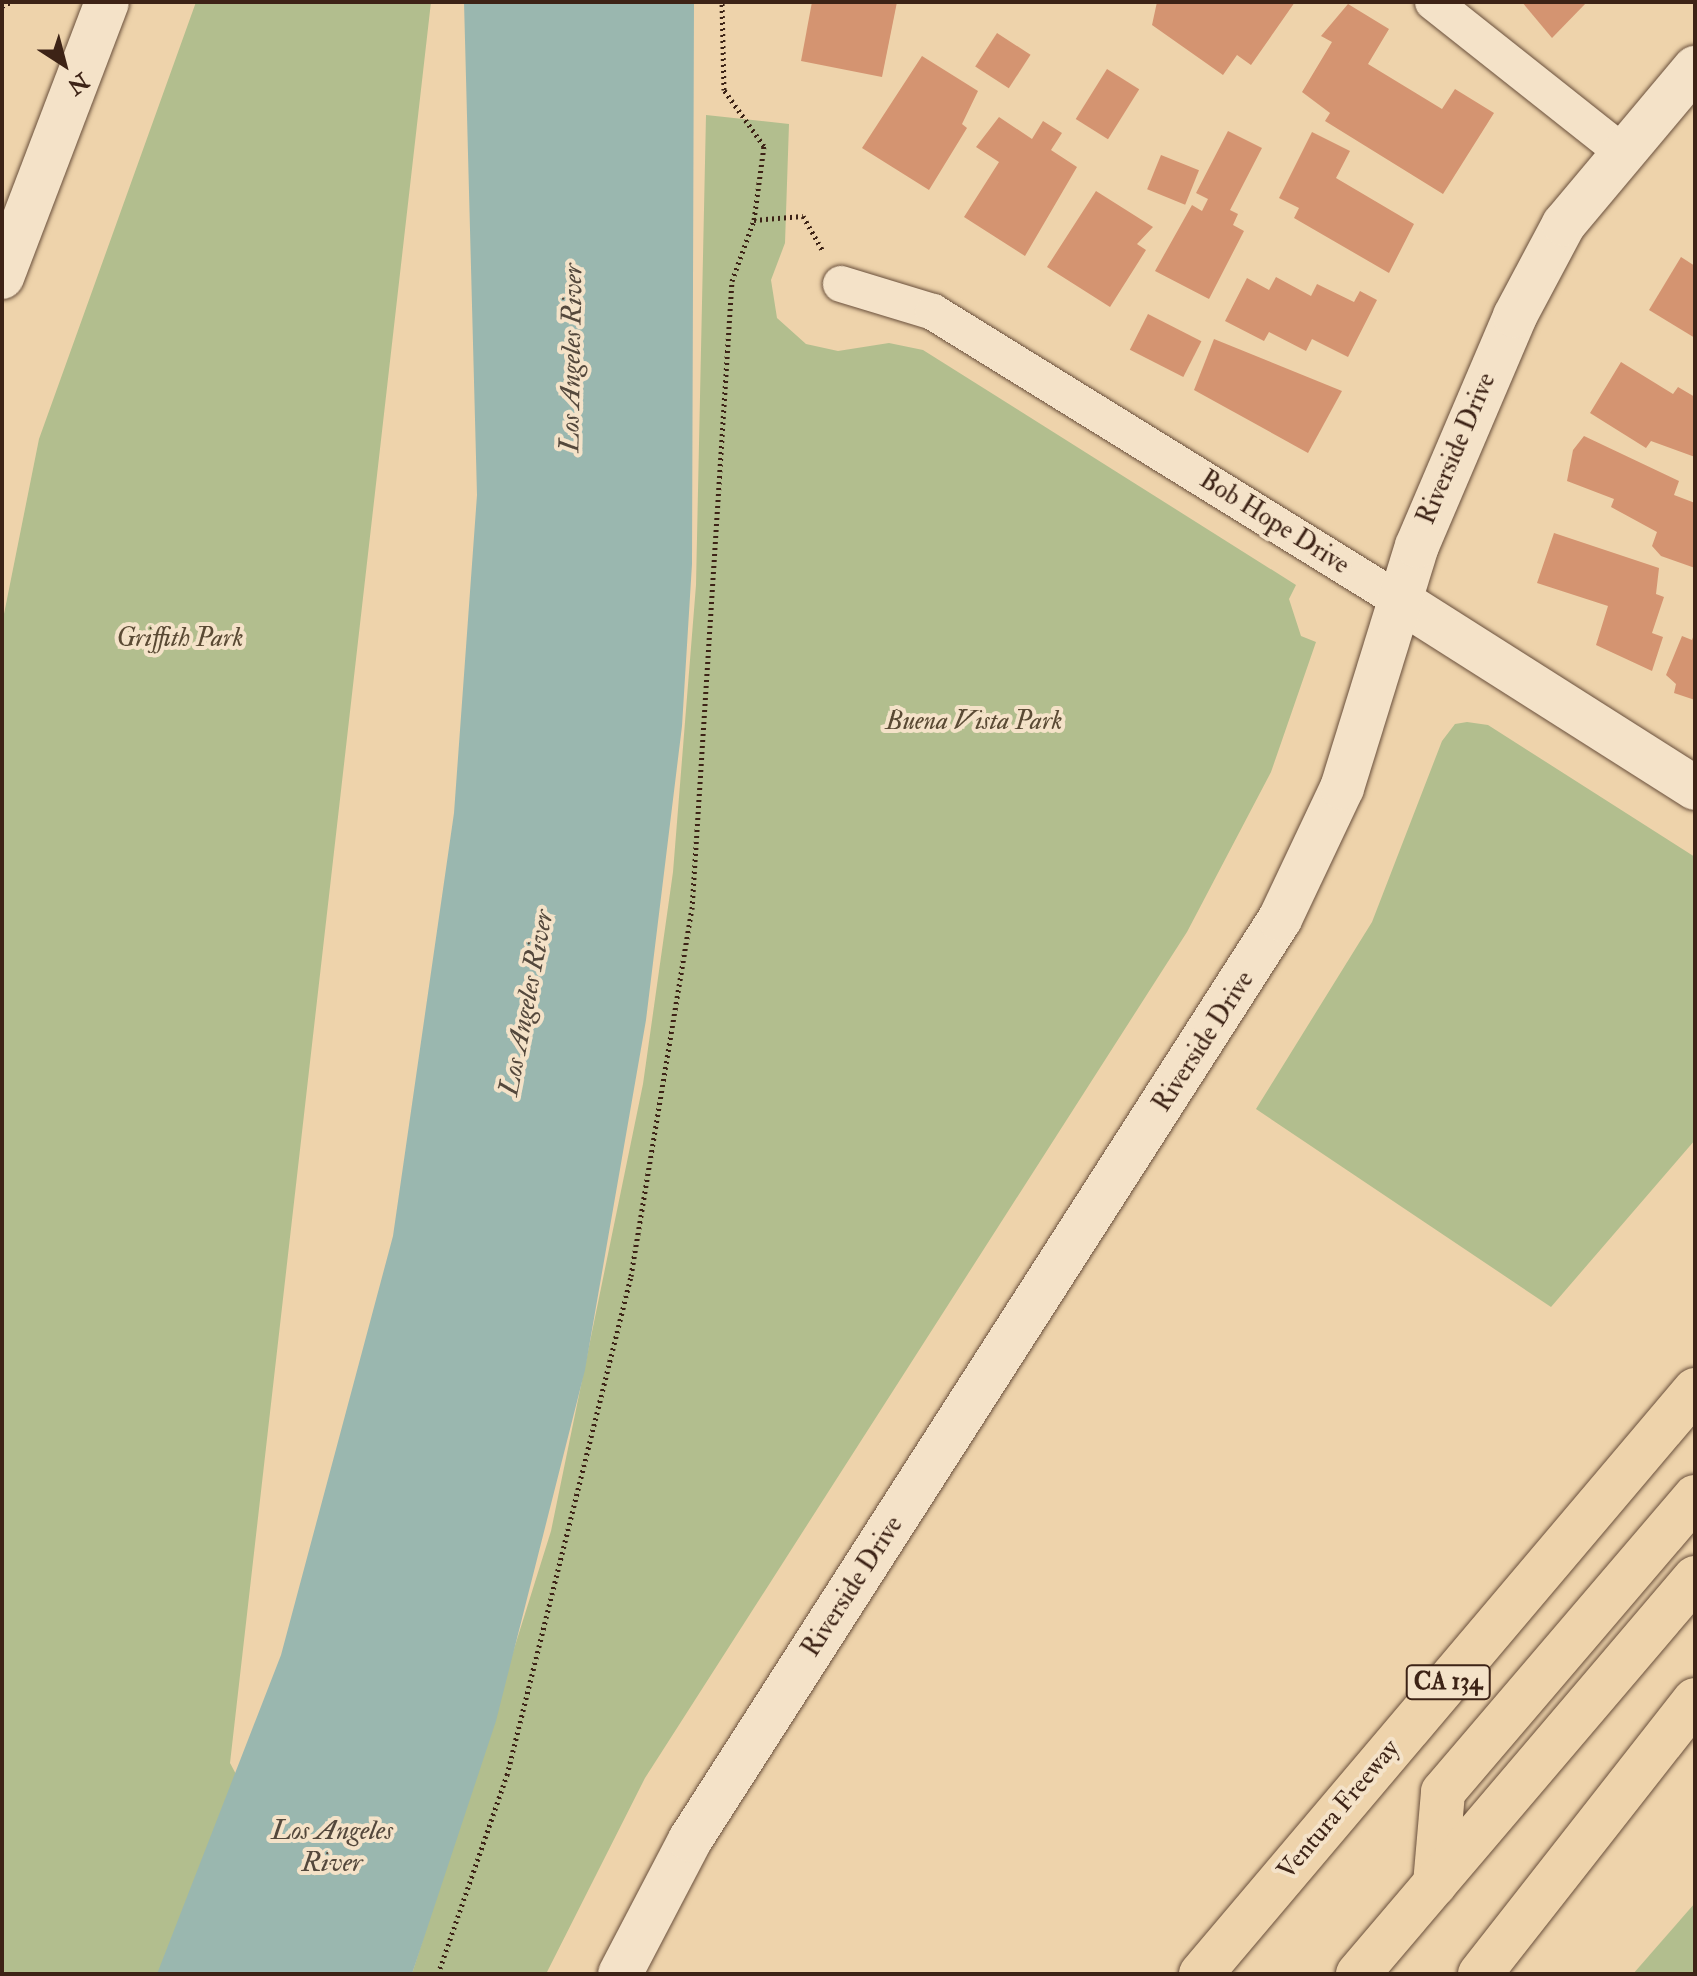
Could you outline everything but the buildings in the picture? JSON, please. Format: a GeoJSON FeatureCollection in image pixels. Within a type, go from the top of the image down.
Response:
{"type":"FeatureCollection","features":[{"type":"Feature","properties":{"kind":"highway","name":"Ventura Freeway"},"geometry":{"type":"LineString","coordinates":[[1201,1974],[1695,1390]]}},
{"type":"Feature","properties":{"kind":"highway"},"geometry":{"type":"LineString","coordinates":[[1435,1884],[1443,1792],[1695,1497]]}},
{"type":"Feature","properties":{"kind":"highway"},"geometry":{"type":"LineString","coordinates":[[1358,1974],[1695,1578]]}},
{"type":"Feature","properties":{"kind":"highway"},"geometry":{"type":"LineString","coordinates":[[1480,1974],[1695,1700]]}},
{"type":"Feature","properties":{"kind":"main road"},"geometry":{"type":"LineString","coordinates":[[2,277],[107,2]]}},
{"type":"Feature","properties":{"kind":"main road","name":"Riverside Drive"},"geometry":{"type":"LineString","coordinates":[[620,1974],[690,1840],[1280,919],[1342,788],[1458,440],[1515,316],[1564,224],[1620,150],[1695,68]]}},
{"type":"Feature","properties":{"kind":"main road","name":"Bob Hope Drive"},"geometry":{"type":"LineString","coordinates":[[1402,602],[1695,788]]}},
{"type":"Feature","properties":{"kind":"street"},"geometry":{"type":"LineString","coordinates":[[1433,2],[1620,150]]}},
{"type":"Feature","properties":{"kind":"street","name":"Bob Hope Drive"},"geometry":{"type":"LineString","coordinates":[[841,284],[933,312],[1402,602]]}},
{"type":"Feature","properties":{"kind":"path"},"geometry":{"type":"LineString","coordinates":[[2,6],[11,2]]}},
{"type":"Feature","properties":{"kind":"path"},"geometry":{"type":"LineString","coordinates":[[438,1974],[507,1775],[631,1276],[692,909],[732,281],[754,220],[764,146],[724,90],[722,2]]}},
{"type":"Feature","properties":{"kind":"path"},"geometry":{"type":"LineString","coordinates":[[754,220],[803,216],[841,284]]}},
{"type":"Feature","properties":{"kind":"green space","name":"Griffith Park"},"geometry":{"type":"Polygon","coordinates":[[[196,2],[431,2],[230,1763],[343,1974],[2,1974],[2,624],[39,439],[196,2]]]}},
{"type":"Feature","properties":{"kind":"green space","name":"Buena Vista Park"},"geometry":{"type":"Polygon","coordinates":[[[706,115],[789,124],[785,243],[771,280],[777,318],[806,344],[838,351],[889,343],[923,350],[1296,585],[1289,599],[1301,636],[1316,642],[1271,772],[1187,932],[645,1778],[546,1974],[412,1974],[551,1531],[643,1084],[673,872],[696,585],[706,115]]]}},
{"type":"Feature","properties":{"kind":"green space"},"geometry":{"type":"Polygon","coordinates":[[[1455,724],[1488,725],[1695,857],[1695,1140],[1551,1307],[1256,1109],[1372,922],[1442,741],[1455,724]]]}},
{"type":"Feature","properties":{"kind":"green space"},"geometry":{"type":"Polygon","coordinates":[[[1695,1903],[1695,1974],[1633,1974],[1695,1903]]]}},
{"type":"Feature","properties":{"kind":"water","name":"Los Angeles River"},"geometry":{"type":"Polygon","coordinates":[[[464,2],[694,2],[692,564],[682,726],[646,1020],[585,1370],[496,1721],[412,1974],[157,1974],[281,1655],[393,1236],[454,813],[477,495],[464,2]]]}}]}
